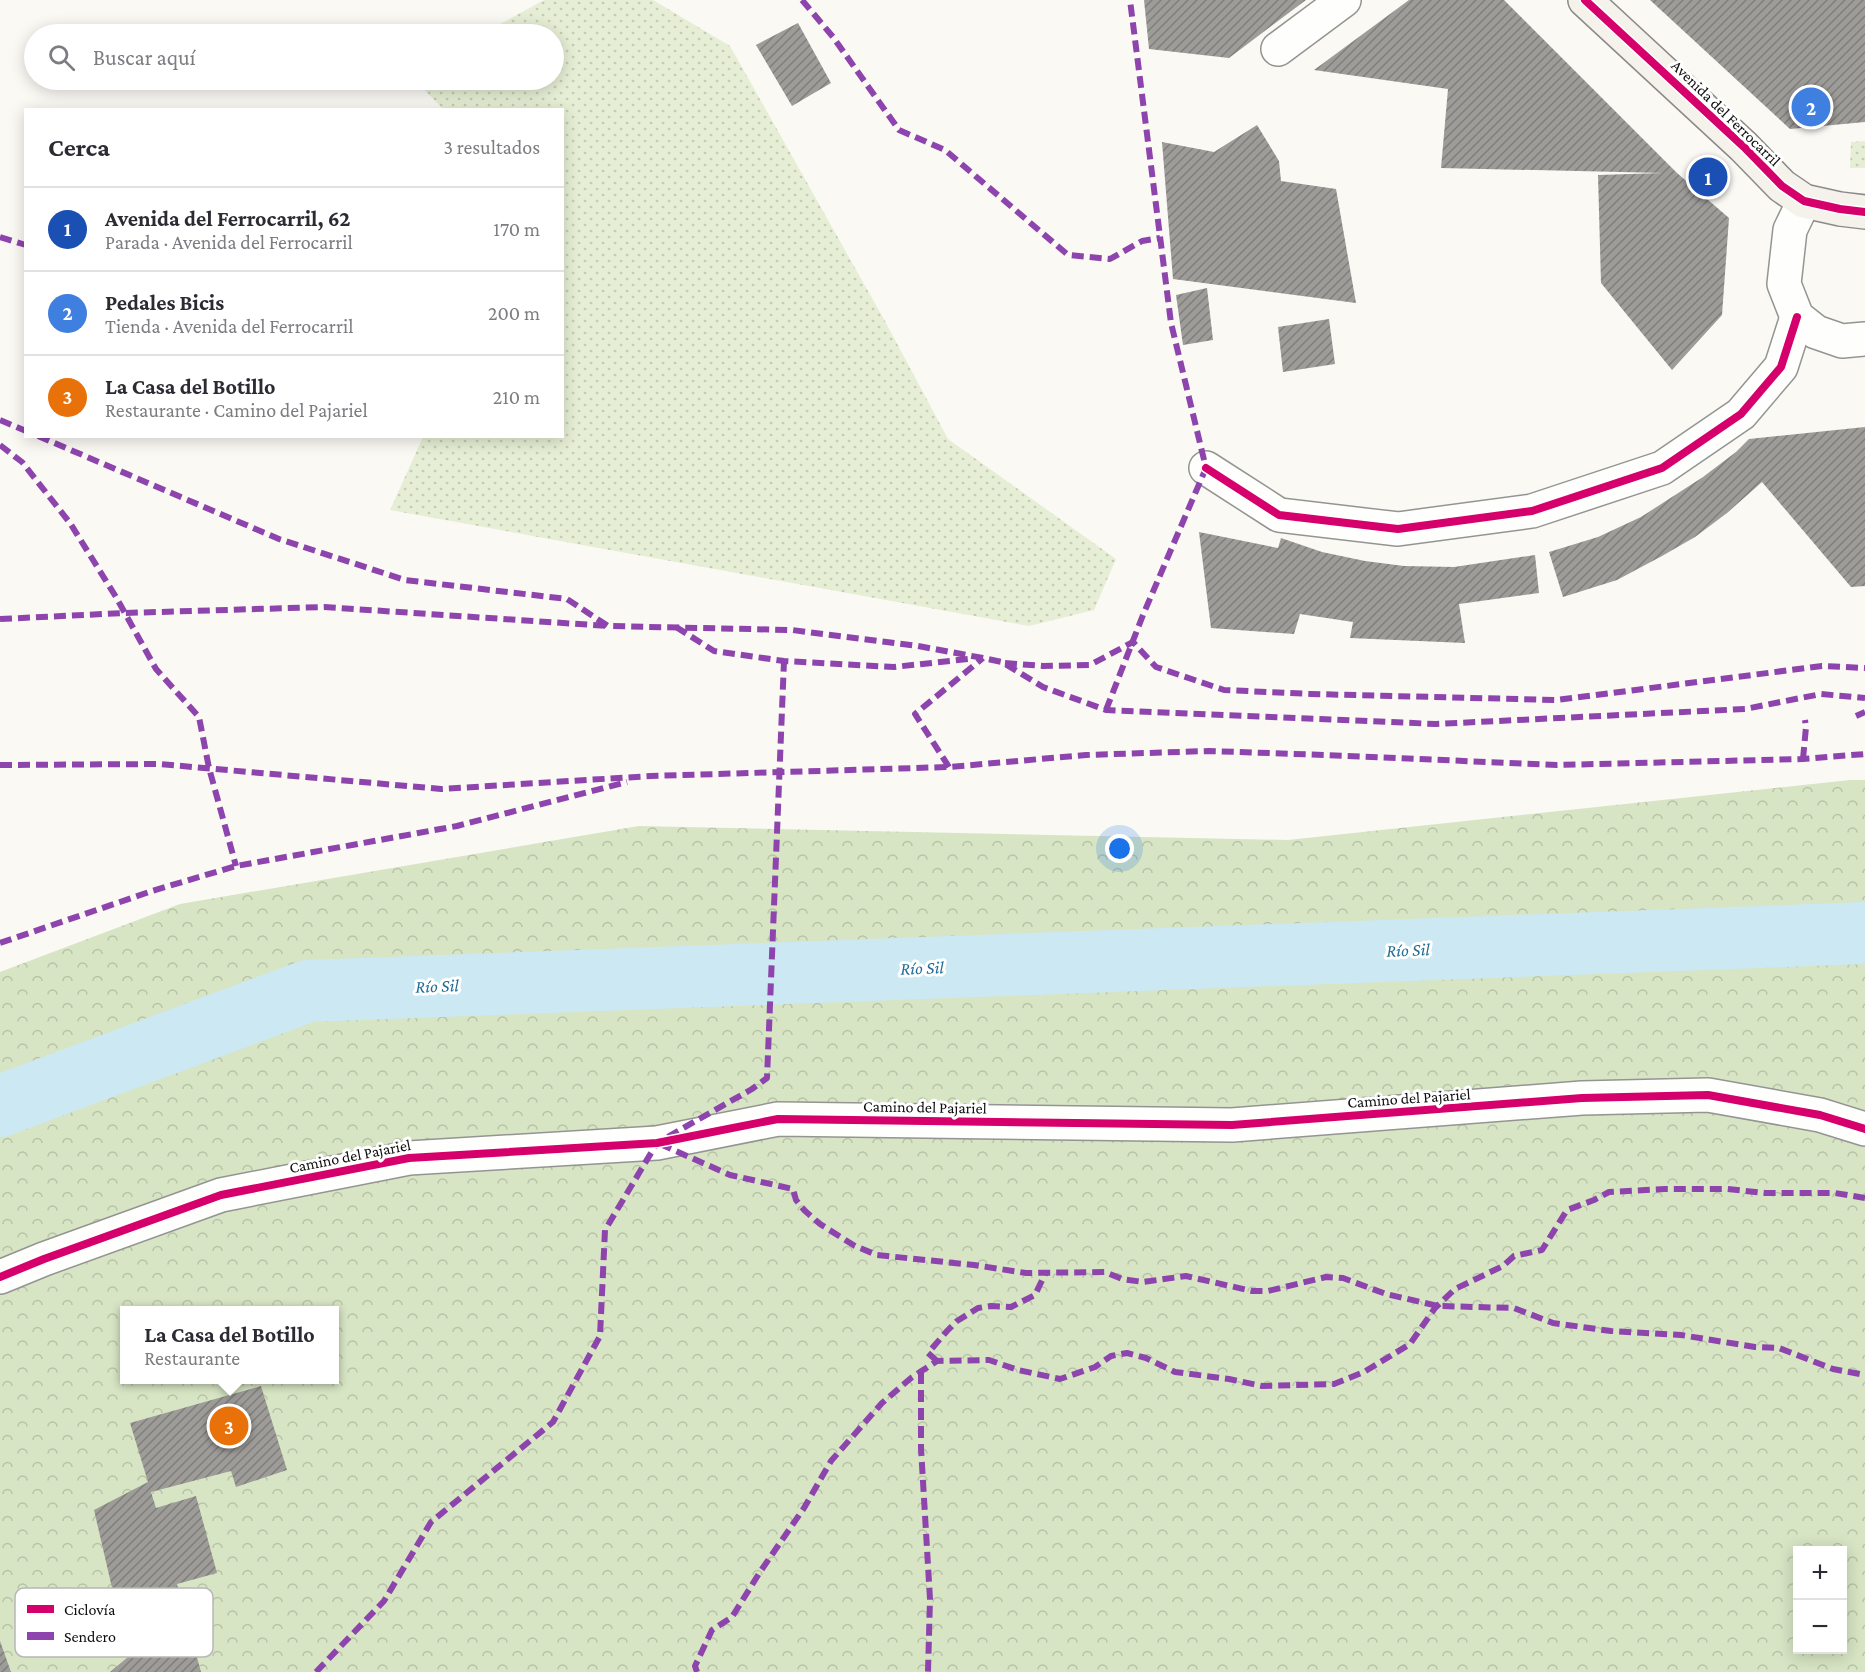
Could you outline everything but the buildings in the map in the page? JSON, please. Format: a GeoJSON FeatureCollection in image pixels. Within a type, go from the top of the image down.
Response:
{"type":"FeatureCollection","features":[{"type":"Feature","properties":{"kind":"street"},"geometry":{"type":"LineString","coordinates":[[1278,49],[1344,0]]}},
{"type":"Feature","properties":{"kind":"street","name":"Avenida del Ferrocarril"},"geometry":{"type":"LineString","coordinates":[[1585,0],[1744,147],[1782,186],[1804,201],[1865,212]]}},
{"type":"Feature","properties":{"kind":"street"},"geometry":{"type":"LineString","coordinates":[[1804,201],[1790,230],[1784,284],[1797,317],[1816,332],[1842,341],[1865,339]]}},
{"type":"Feature","properties":{"kind":"street"},"geometry":{"type":"LineString","coordinates":[[1206,468],[1279,515],[1398,529],[1532,512],[1662,468],[1741,414],[1781,368],[1797,317]]}},
{"type":"Feature","properties":{"kind":"street","name":"Camino del Pajariel"},"geometry":{"type":"LineString","coordinates":[[0,1277],[221,1195],[409,1158],[657,1143],[778,1119],[1232,1125],[1582,1098],[1708,1095],[1820,1115],[1865,1129]]}},
{"type":"Feature","properties":{"kind":"green space"},"geometry":{"type":"Polygon","coordinates":[[[544,0],[653,0],[730,46],[886,323],[948,439],[1116,559],[1094,610],[1029,626],[390,510],[423,438],[564,438],[564,108],[442,108],[425,90],[564,90],[564,24],[500,24],[544,0]]]}},
{"type":"Feature","properties":{"kind":"green space"},"geometry":{"type":"Polygon","coordinates":[[[1865,141],[1865,168],[1850,168],[1851,142],[1865,141]]]}},
{"type":"Feature","properties":{"kind":"green space"},"geometry":{"type":"Polygon","coordinates":[[[1865,780],[1865,1672],[0,1672],[0,972],[180,904],[639,826],[1288,840],[1865,780]]]}},
{"type":"Feature","properties":{"kind":"waterway","name":"Río Sil"},"geometry":{"type":"LineString","coordinates":[[0,1106],[308,991],[1865,933]]}},
{"type":"Feature","properties":{"kind":"marked path"},"geometry":{"type":"LineString","coordinates":[[802,0],[833,37],[899,130],[945,150],[1068,255],[1110,259],[1142,241],[1160,238]]}},
{"type":"Feature","properties":{"kind":"marked path"},"geometry":{"type":"LineString","coordinates":[[1106,710],[1143,615],[1206,468],[1171,323],[1130,0]]}},
{"type":"Feature","properties":{"kind":"marked path"},"geometry":{"type":"LineString","coordinates":[[0,237],[24,244]]}},
{"type":"Feature","properties":{"kind":"marked path"},"geometry":{"type":"LineString","coordinates":[[0,420],[24,430]]}},
{"type":"Feature","properties":{"kind":"marked path"},"geometry":{"type":"LineString","coordinates":[[43,438],[279,539],[405,580],[567,599],[608,626],[792,630],[918,646],[983,658],[1002,662],[1043,687],[1106,710],[1436,724],[1745,709],[1821,694],[1865,698]]}},
{"type":"Feature","properties":{"kind":"marked path"},"geometry":{"type":"LineString","coordinates":[[0,445],[22,462],[70,523],[116,597],[156,669],[199,717],[209,768],[236,866]]}},
{"type":"Feature","properties":{"kind":"marked path"},"geometry":{"type":"LineString","coordinates":[[0,619],[324,607],[608,626]]}},
{"type":"Feature","properties":{"kind":"marked path"},"geometry":{"type":"LineString","coordinates":[[676,627],[714,651],[784,661],[894,667],[968,659]]}},
{"type":"Feature","properties":{"kind":"marked path"},"geometry":{"type":"LineString","coordinates":[[1005,663],[1043,666],[1090,665],[1133,642],[1156,667],[1224,690],[1557,700],[1822,666],[1865,668]]}},
{"type":"Feature","properties":{"kind":"marked path"},"geometry":{"type":"LineString","coordinates":[[949,767],[915,714],[983,658]]}},
{"type":"Feature","properties":{"kind":"marked path"},"geometry":{"type":"LineString","coordinates":[[316,1672],[384,1601],[431,1522],[553,1422],[600,1336],[605,1230],[657,1143],[752,1089],[767,1078],[784,661]]}},
{"type":"Feature","properties":{"kind":"marked path"},"geometry":{"type":"LineString","coordinates":[[1856,716],[1865,712]]}},
{"type":"Feature","properties":{"kind":"marked path"},"geometry":{"type":"LineString","coordinates":[[1803,759],[1805,720]]}},
{"type":"Feature","properties":{"kind":"marked path"},"geometry":{"type":"LineString","coordinates":[[0,765],[159,764],[441,789],[651,776],[949,767],[1086,755],[1209,751],[1557,765],[1803,759],[1865,754]]}},
{"type":"Feature","properties":{"kind":"marked path"},"geometry":{"type":"LineString","coordinates":[[0,943],[152,891],[236,866],[457,826],[627,782]]}},
{"type":"Feature","properties":{"kind":"marked path"},"geometry":{"type":"LineString","coordinates":[[660,1144],[730,1175],[793,1189],[796,1200],[820,1224],[855,1246],[877,1255],[1026,1273],[1105,1272],[1122,1279],[1143,1282],[1186,1276],[1252,1291],[1268,1291],[1326,1277],[1343,1278],[1386,1294],[1438,1306],[1514,1308],[1553,1323],[1611,1331],[1681,1335],[1755,1347],[1779,1348],[1833,1369],[1865,1375]]}},
{"type":"Feature","properties":{"kind":"marked path"},"geometry":{"type":"LineString","coordinates":[[697,1672],[695,1666],[712,1630],[732,1617],[804,1508],[831,1461],[882,1403],[911,1378],[937,1361],[989,1360],[1018,1370],[1060,1379],[1095,1367],[1111,1356],[1127,1353],[1146,1358],[1175,1372],[1262,1386],[1334,1384],[1364,1372],[1410,1344],[1435,1308],[1455,1289],[1503,1266],[1514,1256],[1542,1250],[1567,1210],[1609,1192],[1727,1189],[1765,1193],[1835,1193],[1865,1198]]}},
{"type":"Feature","properties":{"kind":"marked path"},"geometry":{"type":"LineString","coordinates":[[937,1361],[928,1353],[957,1321],[978,1308],[1011,1307],[1035,1295],[1046,1272]]}},
{"type":"Feature","properties":{"kind":"marked path"},"geometry":{"type":"LineString","coordinates":[[921,1372],[921,1448],[930,1599],[928,1672]]}},
{"type":"Feature","properties":{"kind":"cycle path"},"geometry":{"type":"LineString","coordinates":[[1585,0],[1744,147],[1782,186],[1804,201],[1865,212]]}},
{"type":"Feature","properties":{"kind":"cycle path"},"geometry":{"type":"LineString","coordinates":[[1206,468],[1279,515],[1398,529],[1532,511],[1662,468],[1741,414],[1781,367],[1797,317]]}},
{"type":"Feature","properties":{"kind":"cycle path"},"geometry":{"type":"LineString","coordinates":[[0,1277],[221,1195],[409,1158],[657,1143],[778,1119],[1232,1125],[1582,1098],[1708,1095],[1820,1115],[1865,1129]]}},
{"type":"Feature","properties":{"kind":"place","name":"Pedales Bicis"},"geometry":{"type":"Point","coordinates":[1811,107]}},
{"type":"Feature","properties":{"kind":"place","name":"Avenida del Ferrocarril, 62"},"geometry":{"type":"Point","coordinates":[1708,177]}},
{"type":"Feature","properties":{"kind":"place","name":"La Casa del Botillo"},"geometry":{"type":"Point","coordinates":[229,1426]}}]}
